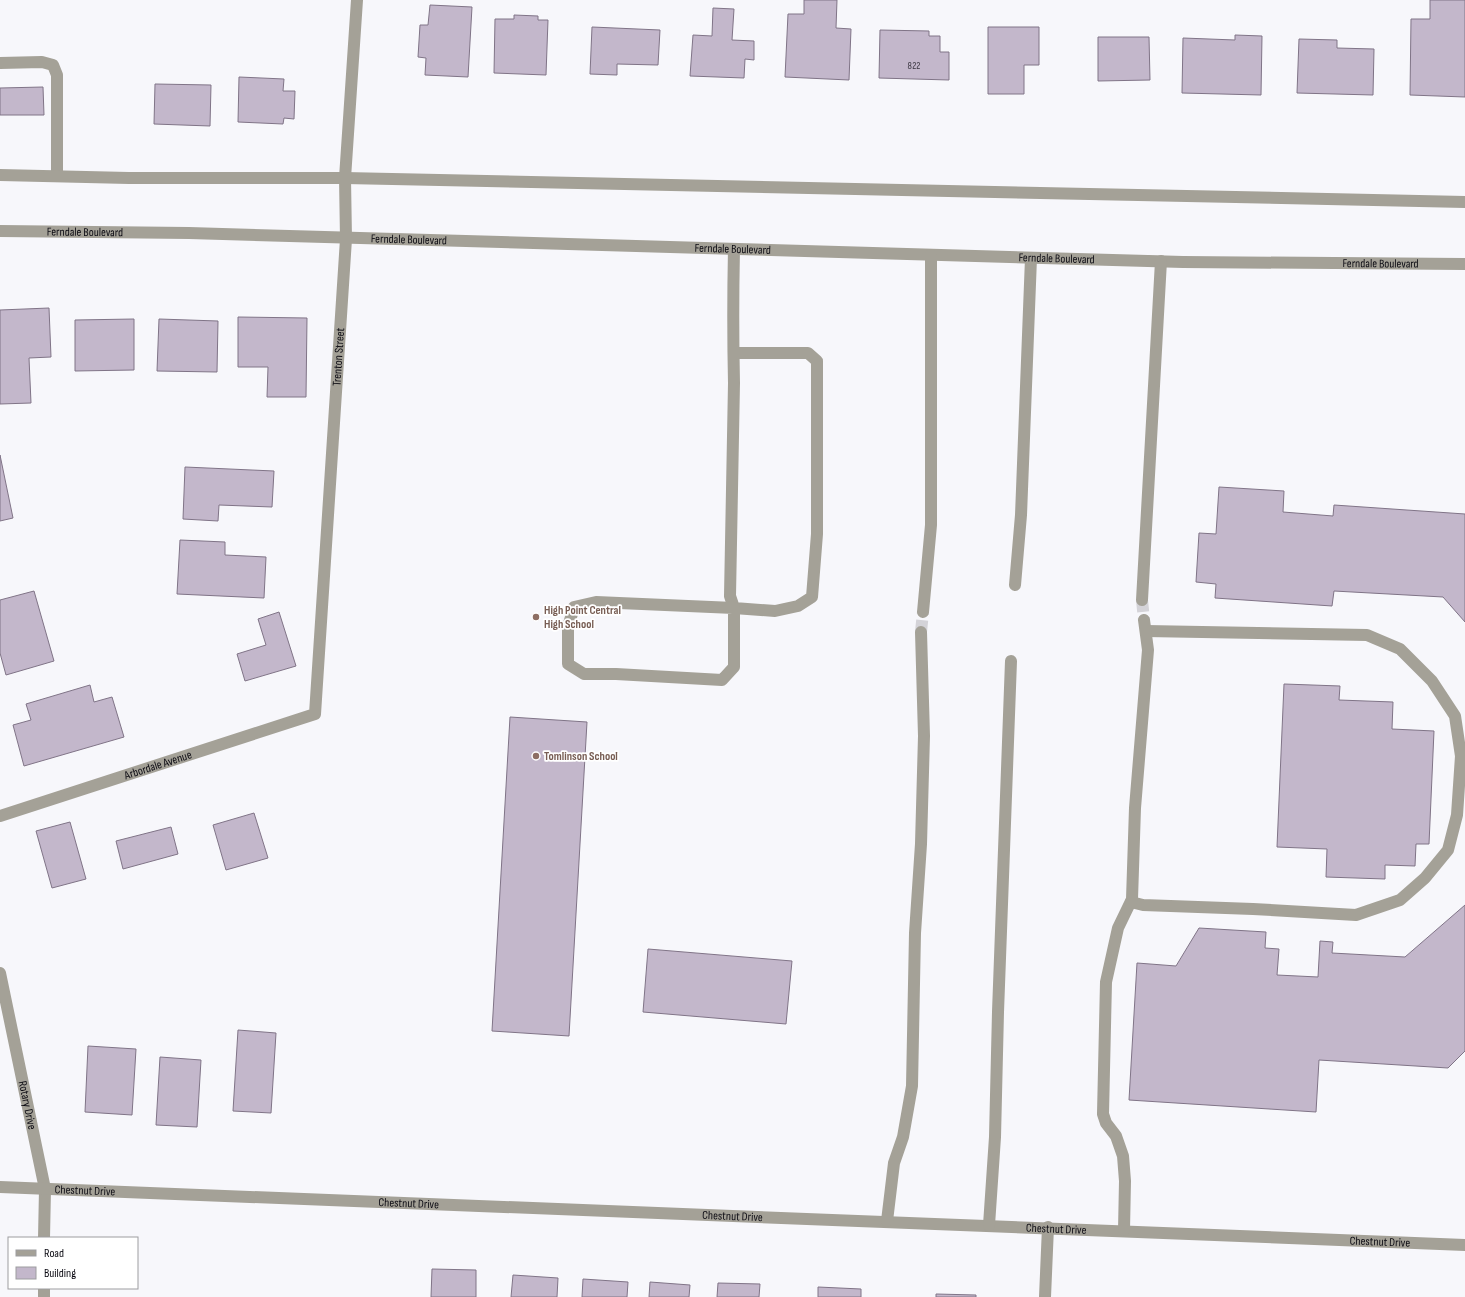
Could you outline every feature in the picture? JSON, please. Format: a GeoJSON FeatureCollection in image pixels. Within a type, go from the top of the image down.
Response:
{"type":"FeatureCollection","features":[{"type":"Feature","properties":{"kind":"street","name":"Trenton Street"},"geometry":{"type":"LineString","coordinates":[[315,714],[346,238],[345,178],[356,0]]}},
{"type":"Feature","properties":{"kind":"street"},"geometry":{"type":"LineString","coordinates":[[0,63],[42,62],[52,65],[57,75],[57,176]]}},
{"type":"Feature","properties":{"kind":"street"},"geometry":{"type":"LineString","coordinates":[[0,175],[129,178],[345,178],[1465,202]]}},
{"type":"Feature","properties":{"kind":"street","name":"Ferndale Boulevard"},"geometry":{"type":"LineString","coordinates":[[0,231],[188,233],[1162,261],[1465,264]]}},
{"type":"Feature","properties":{"kind":"street"},"geometry":{"type":"LineString","coordinates":[[734,249],[734,353],[734,383],[730,596],[734,608],[734,667],[722,680],[616,674],[584,674],[568,664],[568,627],[574,607],[596,602],[734,608],[775,611],[798,606],[812,597],[817,534],[817,361],[808,353],[734,353]]}},
{"type":"Feature","properties":{"kind":"street"},"geometry":{"type":"LineString","coordinates":[[923,612],[931,525],[932,254]]}},
{"type":"Feature","properties":{"kind":"street"},"geometry":{"type":"LineString","coordinates":[[1015,584],[1021,515],[1031,258]]}},
{"type":"Feature","properties":{"kind":"street"},"geometry":{"type":"LineString","coordinates":[[1142,600],[1162,261]]}},
{"type":"Feature","properties":{"kind":"street"},"geometry":{"type":"LineString","coordinates":[[1124,1230],[1125,1181],[1123,1156],[1116,1136],[1106,1123],[1103,1114],[1106,982],[1118,928],[1132,899],[1135,808],[1148,650],[1145,625],[1367,635],[1400,649],[1432,681],[1455,716],[1461,756],[1457,815],[1448,850],[1425,878],[1400,900],[1356,915],[1253,909],[1143,906],[1131,902]]}},
{"type":"Feature","properties":{"kind":"street"},"geometry":{"type":"LineString","coordinates":[[887,1221],[894,1163],[903,1137],[912,1086],[915,933],[921,844],[924,744],[921,632]]}},
{"type":"Feature","properties":{"kind":"street"},"geometry":{"type":"LineString","coordinates":[[989,1225],[995,1137],[998,1012],[1011,661]]}},
{"type":"Feature","properties":{"kind":"street","name":"Arbordale Avenue"},"geometry":{"type":"LineString","coordinates":[[0,816],[315,714]]}},
{"type":"Feature","properties":{"kind":"street","name":"Rotary Drive"},"geometry":{"type":"LineString","coordinates":[[0,973],[45,1189],[44,1237]]}},
{"type":"Feature","properties":{"kind":"street","name":"Chestnut Drive"},"geometry":{"type":"LineString","coordinates":[[0,1187],[1124,1230],[1465,1245]]}},
{"type":"Feature","properties":{"kind":"street"},"geometry":{"type":"LineString","coordinates":[[1045,1297],[1048,1227]]}},
{"type":"Feature","properties":{"kind":"building"},"geometry":{"type":"Polygon","coordinates":[[[804,0],[837,0],[836,28],[851,29],[849,80],[785,77],[788,14],[804,14],[804,0]]]}},
{"type":"Feature","properties":{"kind":"building"},"geometry":{"type":"Polygon","coordinates":[[[1430,0],[1465,0],[1465,97],[1410,95],[1411,19],[1430,19],[1430,0]]]}},
{"type":"Feature","properties":{"kind":"building"},"geometry":{"type":"Polygon","coordinates":[[[430,5],[472,7],[468,77],[425,75],[426,58],[418,57],[420,25],[428,25],[430,5]]]}},
{"type":"Feature","properties":{"kind":"building"},"geometry":{"type":"Polygon","coordinates":[[[713,8],[734,9],[732,40],[754,41],[754,60],[745,59],[744,78],[690,76],[693,35],[712,36],[713,8]]]}},
{"type":"Feature","properties":{"kind":"building"},"geometry":{"type":"Polygon","coordinates":[[[514,15],[538,16],[538,20],[548,20],[546,75],[494,73],[495,19],[514,19],[514,15]]]}},
{"type":"Feature","properties":{"kind":"building"},"geometry":{"type":"Polygon","coordinates":[[[592,27],[660,30],[658,65],[617,64],[617,75],[590,74],[592,27]]]}},
{"type":"Feature","properties":{"kind":"building"},"geometry":{"type":"Polygon","coordinates":[[[988,27],[1039,27],[1039,65],[1024,65],[1024,94],[988,94],[988,27]]]}},
{"type":"Feature","properties":{"kind":"building"},"geometry":{"type":"Polygon","coordinates":[[[880,30],[929,31],[929,36],[940,36],[940,52],[949,52],[949,80],[879,78],[880,30]]]}},
{"type":"Feature","properties":{"kind":"building"},"geometry":{"type":"Polygon","coordinates":[[[1235,35],[1262,36],[1261,95],[1182,93],[1183,38],[1235,40],[1235,35]]]}},
{"type":"Feature","properties":{"kind":"building"},"geometry":{"type":"Polygon","coordinates":[[[1098,37],[1149,37],[1150,80],[1098,81],[1098,37]]]}},
{"type":"Feature","properties":{"kind":"building"},"geometry":{"type":"Polygon","coordinates":[[[1299,39],[1337,40],[1337,48],[1374,49],[1373,95],[1297,93],[1299,39]]]}},
{"type":"Feature","properties":{"kind":"building"},"geometry":{"type":"Polygon","coordinates":[[[239,77],[284,79],[283,91],[295,91],[294,119],[284,118],[283,124],[238,122],[239,77]]]}},
{"type":"Feature","properties":{"kind":"building"},"geometry":{"type":"Polygon","coordinates":[[[155,84],[211,85],[210,126],[154,124],[155,84]]]}},
{"type":"Feature","properties":{"kind":"building"},"geometry":{"type":"Polygon","coordinates":[[[43,87],[44,115],[0,115],[0,88],[43,87]]]}},
{"type":"Feature","properties":{"kind":"building"},"geometry":{"type":"Polygon","coordinates":[[[49,308],[51,357],[29,358],[31,403],[0,404],[0,310],[49,308]]]}},
{"type":"Feature","properties":{"kind":"building"},"geometry":{"type":"Polygon","coordinates":[[[238,317],[307,318],[306,397],[267,397],[268,367],[238,367],[238,317]]]}},
{"type":"Feature","properties":{"kind":"building"},"geometry":{"type":"Polygon","coordinates":[[[134,319],[134,370],[75,371],[75,320],[134,319]]]}},
{"type":"Feature","properties":{"kind":"building"},"geometry":{"type":"Polygon","coordinates":[[[159,319],[218,321],[217,372],[157,371],[159,319]]]}},
{"type":"Feature","properties":{"kind":"building"},"geometry":{"type":"Polygon","coordinates":[[[0,455],[13,518],[0,521],[0,455]]]}},
{"type":"Feature","properties":{"kind":"building"},"geometry":{"type":"Polygon","coordinates":[[[185,467],[274,471],[272,507],[219,505],[218,521],[183,519],[185,467]]]}},
{"type":"Feature","properties":{"kind":"building"},"geometry":{"type":"Polygon","coordinates":[[[1219,487],[1284,491],[1283,512],[1333,516],[1334,505],[1465,514],[1465,622],[1443,597],[1334,591],[1332,606],[1215,598],[1216,584],[1196,582],[1199,533],[1216,534],[1219,487]]]}},
{"type":"Feature","properties":{"kind":"building"},"geometry":{"type":"Polygon","coordinates":[[[180,540],[225,542],[225,555],[266,557],[264,598],[177,594],[180,540]]]}},
{"type":"Feature","properties":{"kind":"building"},"geometry":{"type":"Polygon","coordinates":[[[34,591],[54,661],[6,675],[0,653],[0,600],[34,591]]]}},
{"type":"Feature","properties":{"kind":"building"},"geometry":{"type":"Polygon","coordinates":[[[279,612],[296,666],[245,681],[237,654],[266,645],[258,619],[279,612]]]}},
{"type":"Feature","properties":{"kind":"building"},"geometry":{"type":"Polygon","coordinates":[[[1284,684],[1340,686],[1339,700],[1393,702],[1392,729],[1434,731],[1429,844],[1416,844],[1415,866],[1385,865],[1385,879],[1326,877],[1327,849],[1277,847],[1284,684]]]}},
{"type":"Feature","properties":{"kind":"building"},"geometry":{"type":"Polygon","coordinates":[[[90,685],[94,702],[112,697],[124,737],[24,766],[13,725],[31,720],[26,704],[90,685]]]}},
{"type":"Feature","properties":{"kind":"building"},"geometry":{"type":"Polygon","coordinates":[[[510,717],[587,722],[569,1036],[492,1031],[510,717]]]}},
{"type":"Feature","properties":{"kind":"building"},"geometry":{"type":"Polygon","coordinates":[[[254,813],[268,858],[226,870],[213,825],[254,813]]]}},
{"type":"Feature","properties":{"kind":"building"},"geometry":{"type":"Polygon","coordinates":[[[70,822],[86,879],[52,888],[36,831],[70,822]]]}},
{"type":"Feature","properties":{"kind":"building"},"geometry":{"type":"Polygon","coordinates":[[[171,827],[178,854],[123,869],[116,841],[171,827]]]}},
{"type":"Feature","properties":{"kind":"building"},"geometry":{"type":"Polygon","coordinates":[[[1465,905],[1465,1051],[1448,1068],[1319,1060],[1316,1112],[1129,1100],[1137,963],[1176,966],[1199,928],[1266,932],[1265,948],[1279,949],[1277,975],[1318,977],[1320,941],[1333,942],[1332,953],[1405,957],[1465,905]]]}},
{"type":"Feature","properties":{"kind":"building"},"geometry":{"type":"Polygon","coordinates":[[[648,949],[792,961],[786,1024],[643,1012],[648,949]]]}},
{"type":"Feature","properties":{"kind":"building"},"geometry":{"type":"Polygon","coordinates":[[[238,1030],[276,1033],[271,1113],[233,1111],[238,1030]]]}},
{"type":"Feature","properties":{"kind":"building"},"geometry":{"type":"Polygon","coordinates":[[[88,1046],[136,1049],[132,1115],[85,1112],[88,1046]]]}},
{"type":"Feature","properties":{"kind":"building"},"geometry":{"type":"Polygon","coordinates":[[[160,1057],[201,1060],[197,1127],[156,1125],[160,1057]]]}},
{"type":"Feature","properties":{"kind":"building"},"geometry":{"type":"Polygon","coordinates":[[[432,1269],[476,1270],[476,1297],[431,1297],[432,1269]]]}},
{"type":"Feature","properties":{"kind":"building"},"geometry":{"type":"Polygon","coordinates":[[[513,1275],[558,1278],[557,1297],[511,1297],[513,1275]]]}},
{"type":"Feature","properties":{"kind":"building"},"geometry":{"type":"Polygon","coordinates":[[[583,1279],[628,1282],[627,1297],[582,1297],[583,1279]]]}},
{"type":"Feature","properties":{"kind":"building"},"geometry":{"type":"Polygon","coordinates":[[[650,1282],[690,1285],[689,1297],[649,1297],[650,1282]]]}},
{"type":"Feature","properties":{"kind":"building"},"geometry":{"type":"Polygon","coordinates":[[[718,1283],[760,1284],[759,1297],[717,1297],[718,1283]]]}},
{"type":"Feature","properties":{"kind":"building"},"geometry":{"type":"Polygon","coordinates":[[[818,1287],[861,1289],[861,1297],[818,1297],[818,1287]]]}},
{"type":"Feature","properties":{"kind":"building"},"geometry":{"type":"Polygon","coordinates":[[[936,1294],[976,1295],[976,1297],[936,1297],[936,1294]]]}},
{"type":"Feature","properties":{"kind":"tunnel"},"geometry":{"type":"LineString","coordinates":[[1142,600],[1144,620]]}},
{"type":"Feature","properties":{"kind":"tunnel"},"geometry":{"type":"LineString","coordinates":[[921,632],[923,612]]}},
{"type":"Feature","properties":{"kind":"place","name":"High Point Central High School"},"geometry":{"type":"Point","coordinates":[536,617]}},
{"type":"Feature","properties":{"kind":"place","name":"Tomlinson School"},"geometry":{"type":"Point","coordinates":[536,756]}}]}
